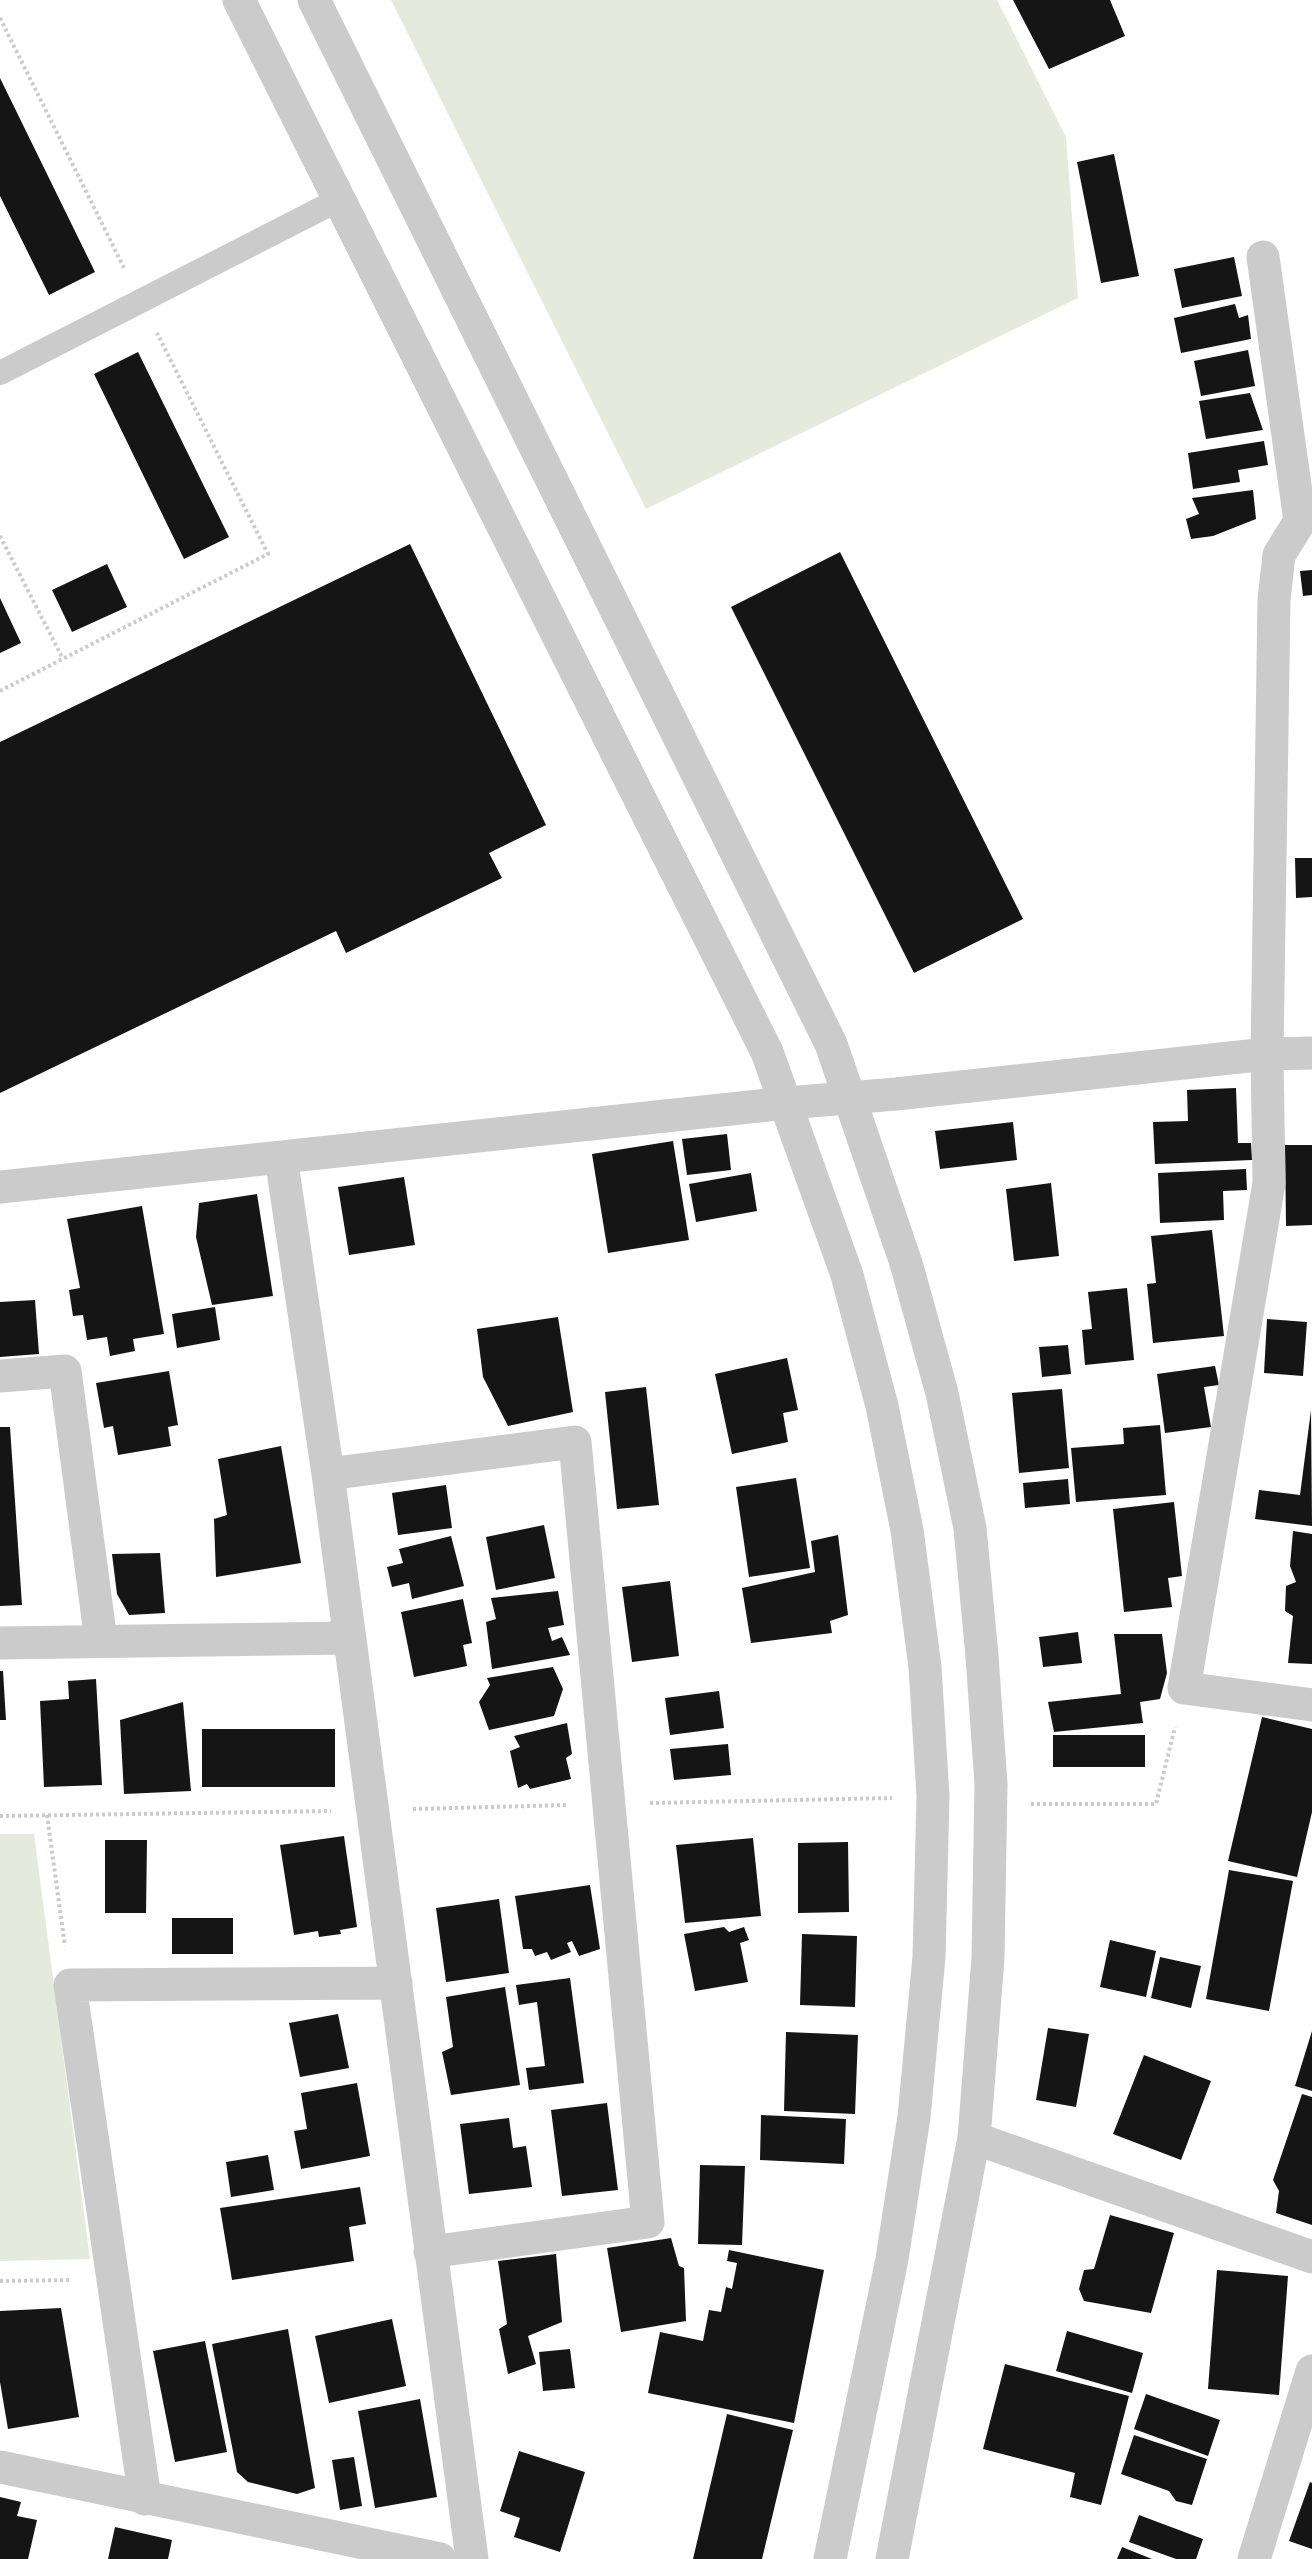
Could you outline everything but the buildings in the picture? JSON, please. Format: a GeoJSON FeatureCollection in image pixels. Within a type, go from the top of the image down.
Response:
{"type":"FeatureCollection","features":[{"type":"Feature","properties":{"kind":"street"},"geometry":{"type":"LineString","coordinates":[[239,0],[767,1052],[848,1275],[882,1406],[907,1530],[925,1667],[933,1796],[929,1957],[914,2117],[892,2259],[830,2559]]}},
{"type":"Feature","properties":{"kind":"street"},"geometry":{"type":"LineString","coordinates":[[314,0],[831,1044],[906,1263],[942,1393],[970,1528],[991,1784],[988,1958],[974,2138],[892,2559]]}},
{"type":"Feature","properties":{"kind":"street"},"geometry":{"type":"LineString","coordinates":[[1263,256],[1306,518],[1279,555],[1274,600],[1267,1054],[1269,1183],[1184,1688],[1312,1705]]}},
{"type":"Feature","properties":{"kind":"street"},"geometry":{"type":"LineString","coordinates":[[0,1187],[787,1103],[1267,1054],[1312,1053]]}},
{"type":"Feature","properties":{"kind":"street"},"geometry":{"type":"LineString","coordinates":[[281,1157],[328,1474],[472,2559]]}},
{"type":"Feature","properties":{"kind":"street"},"geometry":{"type":"LineString","coordinates":[[0,1376],[65,1371],[100,1641]]}},
{"type":"Feature","properties":{"kind":"street"},"geometry":{"type":"LineString","coordinates":[[328,1474],[575,1442],[648,2222],[430,2252]]}},
{"type":"Feature","properties":{"kind":"street"},"geometry":{"type":"LineString","coordinates":[[0,1643],[348,1638]]}},
{"type":"Feature","properties":{"kind":"street"},"geometry":{"type":"LineString","coordinates":[[145,2499],[115,2279],[70,1985],[396,1983]]}},
{"type":"Feature","properties":{"kind":"street"},"geometry":{"type":"LineString","coordinates":[[974,2138],[1312,2257]]}},
{"type":"Feature","properties":{"kind":"street"},"geometry":{"type":"LineString","coordinates":[[1254,2559],[1312,2371]]}},
{"type":"Feature","properties":{"kind":"street"},"geometry":{"type":"LineString","coordinates":[[0,2467],[440,2559]]}},
{"type":"Feature","properties":{"kind":"lane"},"geometry":{"type":"LineString","coordinates":[[0,373],[340,199]]}},
{"type":"Feature","properties":{"kind":"path"},"geometry":{"type":"LineString","coordinates":[[0,18],[268,554],[0,691]]}},
{"type":"Feature","properties":{"kind":"path"},"geometry":{"type":"LineString","coordinates":[[0,536],[63,659]]}},
{"type":"Feature","properties":{"kind":"path"},"geometry":{"type":"LineString","coordinates":[[1027,1804],[1156,1804],[1184,1688]]}},
{"type":"Feature","properties":{"kind":"path"},"geometry":{"type":"LineString","coordinates":[[0,1816],[892,1798]]}},
{"type":"Feature","properties":{"kind":"path"},"geometry":{"type":"LineString","coordinates":[[47,1815],[70,1985]]}},
{"type":"Feature","properties":{"kind":"path"},"geometry":{"type":"LineString","coordinates":[[0,2281],[115,2279]]}},
{"type":"Feature","properties":{"kind":"shaded area"},"geometry":{"type":"Polygon","coordinates":[[[391,0],[997,0],[1066,137],[1078,298],[646,509],[391,0]]]}},
{"type":"Feature","properties":{"kind":"shaded area"},"geometry":{"type":"Polygon","coordinates":[[[0,1834],[34,1834],[90,2259],[0,2261],[0,1834]]]}}]}
